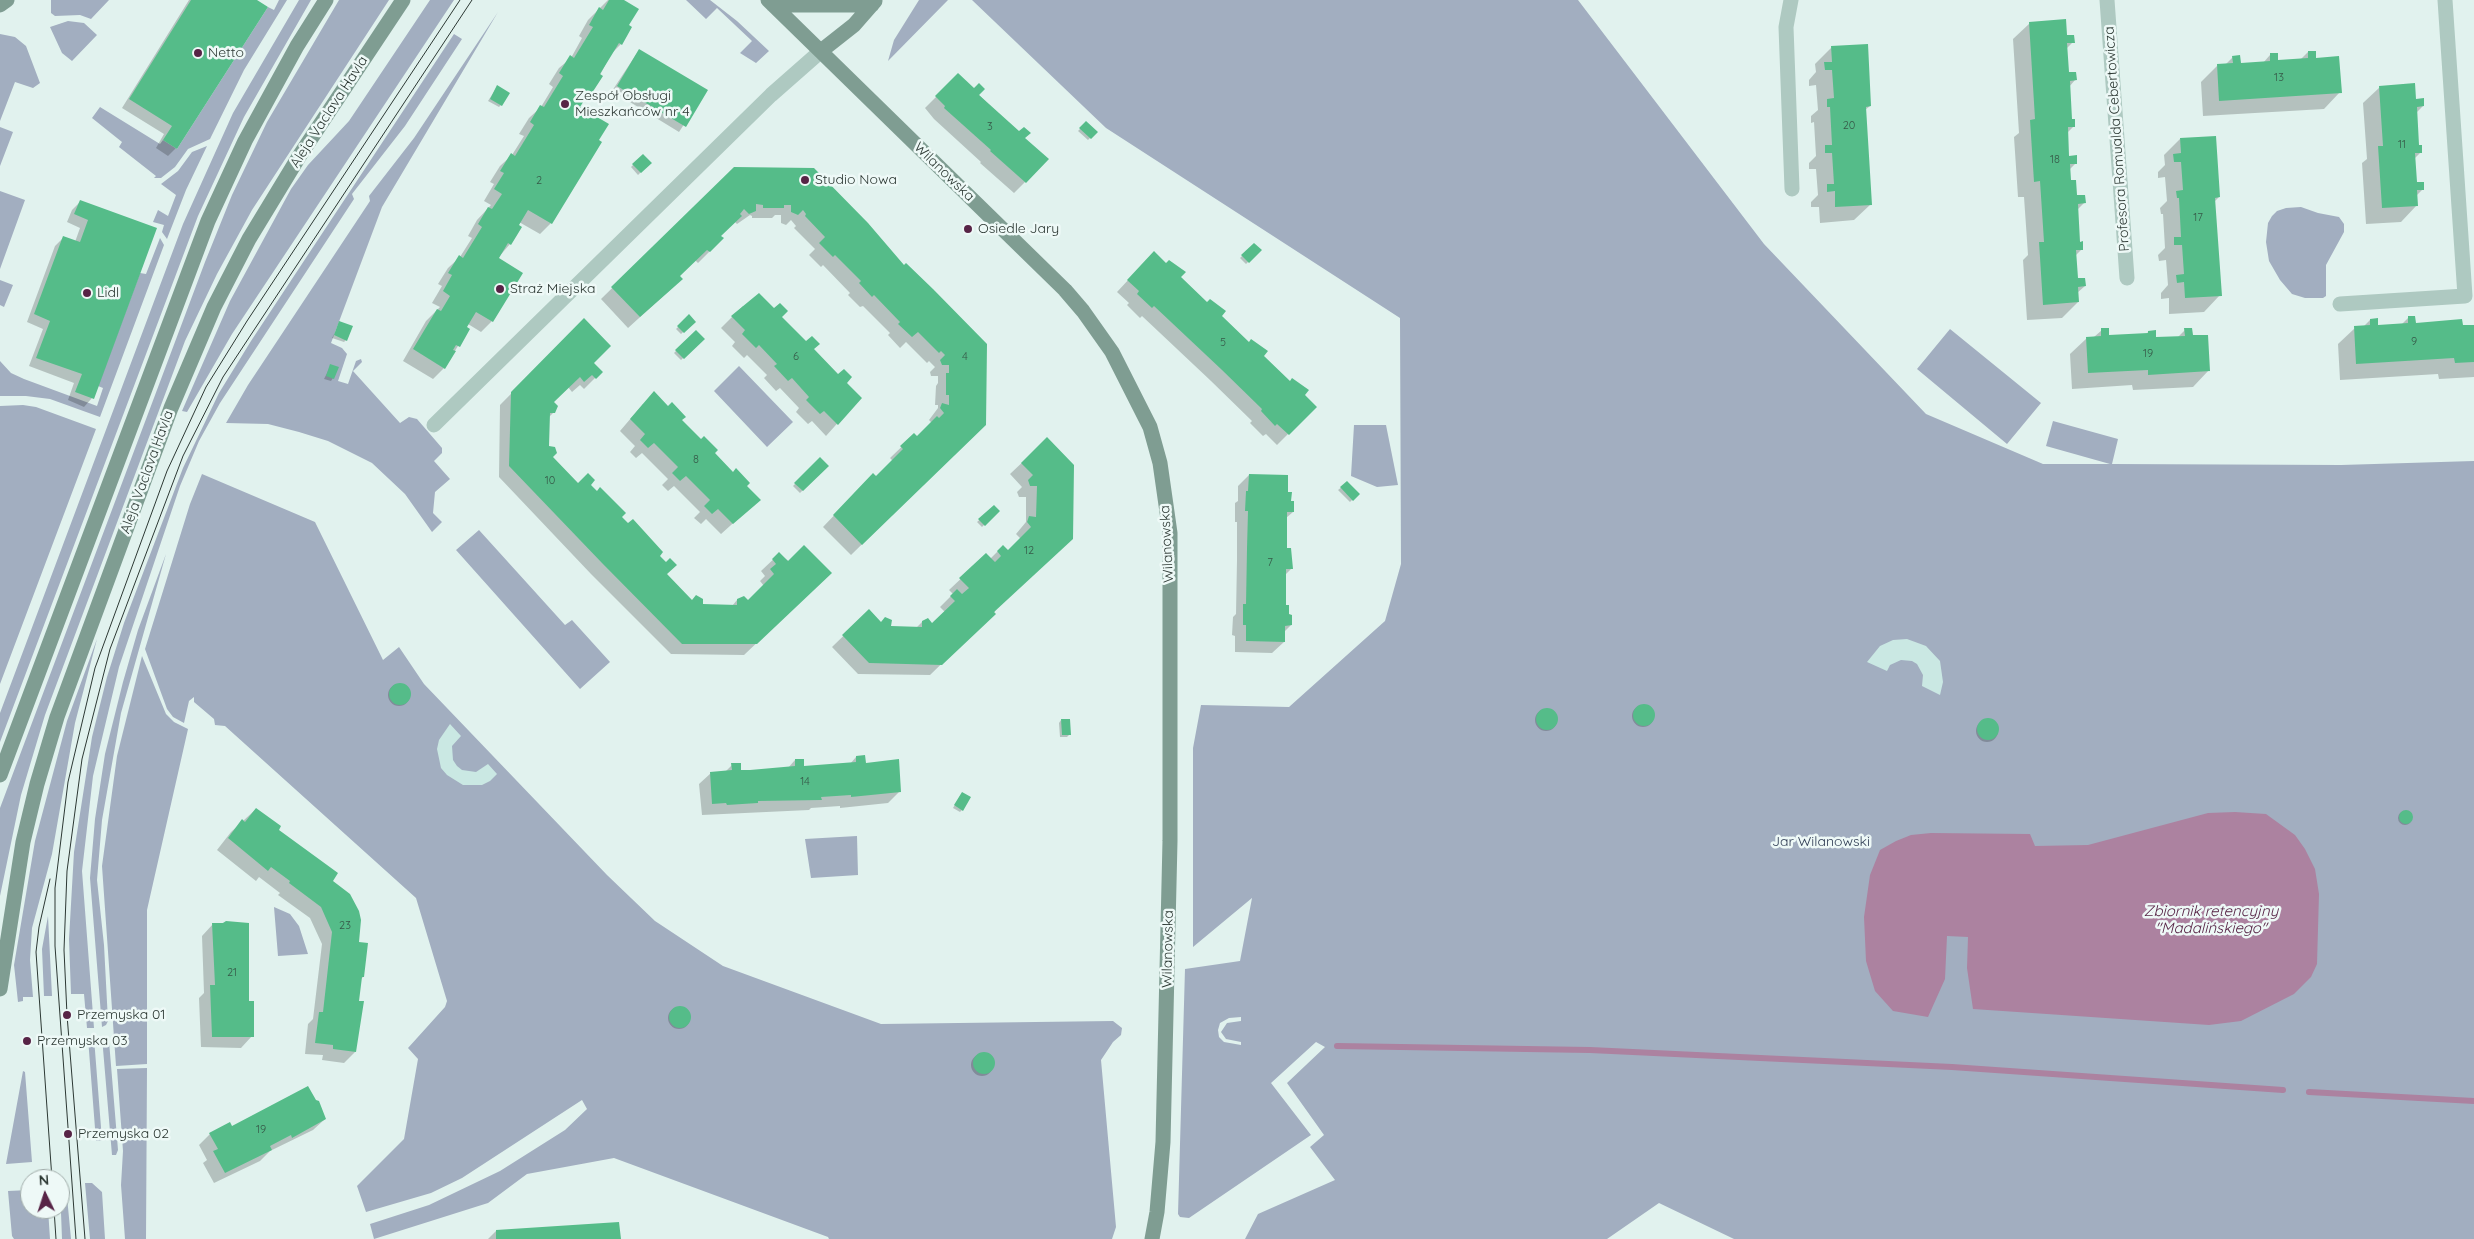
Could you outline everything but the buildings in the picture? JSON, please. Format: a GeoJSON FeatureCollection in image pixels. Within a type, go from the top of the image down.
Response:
{"type":"FeatureCollection","features":[{"type":"Feature","properties":{"kind":"main road"},"geometry":{"type":"LineString","coordinates":[[0,5],[7,0]]}},
{"type":"Feature","properties":{"kind":"main road"},"geometry":{"type":"LineString","coordinates":[[0,775],[208,221],[245,141],[297,46],[326,0]]}},
{"type":"Feature","properties":{"kind":"main road","name":"Aleja Vaclava Havla"},"geometry":{"type":"LineString","coordinates":[[0,989],[2,961],[22,842],[37,784],[57,717],[171,408],[214,307],[249,239],[300,155],[403,0]]}},
{"type":"Feature","properties":{"kind":"main road"},"geometry":{"type":"LineString","coordinates":[[770,3],[874,3]]}},
{"type":"Feature","properties":{"kind":"main road","name":"Wilanowska"},"geometry":{"type":"LineString","coordinates":[[770,3],[1065,290],[1083,311],[1112,352],[1150,427],[1158,454],[1170,533],[1170,841],[1163,1142],[1157,1212],[1152,1239]]}},
{"type":"Feature","properties":{"kind":"main road"},"geometry":{"type":"LineString","coordinates":[[821,51],[854,25],[874,3]]}},
{"type":"Feature","properties":{"kind":"street"},"geometry":{"type":"LineString","coordinates":[[1791,0],[1786,27],[1792,189]]}},
{"type":"Feature","properties":{"kind":"street","name":"Profesora Romualda Cebertowicza"},"geometry":{"type":"LineString","coordinates":[[2107,0],[2127,278]]}},
{"type":"Feature","properties":{"kind":"street"},"geometry":{"type":"LineString","coordinates":[[2340,304],[2465,296],[2446,0]]}},
{"type":"Feature","properties":{"kind":"street"},"geometry":{"type":"LineString","coordinates":[[434,424],[778,89],[821,51]]}},
{"type":"Feature","properties":{"kind":"green space"},"geometry":{"type":"Polygon","coordinates":[[[51,0],[109,0],[91,19],[80,15],[55,16],[51,13],[51,0]]]}},
{"type":"Feature","properties":{"kind":"green space"},"geometry":{"type":"Polygon","coordinates":[[[279,0],[287,0],[244,70],[210,139],[188,149],[175,167],[161,178],[154,178],[156,176],[119,147],[122,142],[92,118],[100,107],[160,144],[163,140],[177,149],[268,7],[274,10],[279,0]]]}},
{"type":"Feature","properties":{"kind":"green space"},"geometry":{"type":"Polygon","coordinates":[[[299,0],[311,0],[244,117],[198,216],[0,742],[0,713],[183,224],[233,113],[299,0]]]}},
{"type":"Feature","properties":{"kind":"green space"},"geometry":{"type":"Polygon","coordinates":[[[339,0],[389,0],[252,210],[217,274],[185,341],[45,715],[21,795],[0,896],[0,808],[205,262],[232,195],[267,122],[339,0]]]}},
{"type":"Feature","properties":{"kind":"green space"},"geometry":{"type":"Polygon","coordinates":[[[430,0],[454,0],[232,334],[187,412],[182,411],[230,301],[291,189],[308,165],[349,121],[430,0]]]}},
{"type":"Feature","properties":{"kind":"green space"},"geometry":{"type":"Polygon","coordinates":[[[686,0],[710,0],[737,21],[769,51],[756,63],[740,53],[752,41],[717,8],[706,19],[686,0]]]}},
{"type":"Feature","properties":{"kind":"green space"},"geometry":{"type":"Polygon","coordinates":[[[919,0],[948,0],[888,61],[894,40],[919,0]]]}},
{"type":"Feature","properties":{"kind":"green space","name":"Jar Wilanowski"},"geometry":{"type":"Polygon","coordinates":[[[972,0],[1578,0],[1764,244],[1926,414],[2043,464],[2110,464],[2046,446],[2053,421],[2118,439],[2112,464],[2341,465],[2474,461],[2474,1239],[1734,1239],[1659,1203],[1607,1239],[1245,1239],[1258,1214],[1335,1180],[1310,1147],[1324,1135],[1287,1083],[1325,1047],[1316,1042],[1271,1083],[1311,1135],[1189,1218],[1180,1217],[1178,1214],[1185,969],[1240,961],[1252,898],[1193,947],[1193,748],[1201,705],[1289,707],[1385,621],[1401,564],[1400,318],[1106,128],[972,0]],[[1241,1017],[1229,1018],[1220,1023],[1219,1037],[1224,1042],[1241,1045],[1241,1042],[1226,1039],[1221,1032],[1227,1023],[1241,1021],[1241,1017]]]}},
{"type":"Feature","properties":{"kind":"green space"},"geometry":{"type":"Polygon","coordinates":[[[498,12],[382,207],[331,343],[342,348],[347,354],[338,381],[348,384],[356,361],[361,359],[362,362],[353,371],[400,423],[409,417],[417,419],[442,448],[442,453],[434,461],[450,479],[435,492],[433,513],[442,522],[432,532],[405,494],[372,463],[328,441],[299,432],[268,424],[226,423],[248,385],[370,201],[369,196],[414,138],[498,12]]]}},
{"type":"Feature","properties":{"kind":"green space"},"geometry":{"type":"Polygon","coordinates":[[[68,21],[84,23],[97,35],[72,61],[62,53],[50,27],[68,21]]]}},
{"type":"Feature","properties":{"kind":"green space"},"geometry":{"type":"Polygon","coordinates":[[[0,34],[15,37],[26,46],[40,83],[33,88],[15,82],[0,121],[0,34]]]}},
{"type":"Feature","properties":{"kind":"green space"},"geometry":{"type":"Polygon","coordinates":[[[454,34],[462,39],[405,126],[352,194],[354,199],[220,403],[199,441],[180,486],[119,667],[93,776],[82,871],[94,1028],[87,1028],[84,994],[71,994],[69,939],[74,852],[92,737],[107,677],[124,623],[183,468],[219,393],[251,341],[454,34]]]}},
{"type":"Feature","properties":{"kind":"green space"},"geometry":{"type":"Polygon","coordinates":[[[0,127],[13,132],[0,166],[0,127]]]}},
{"type":"Feature","properties":{"kind":"green space"},"geometry":{"type":"Polygon","coordinates":[[[207,146],[186,190],[167,239],[162,232],[164,225],[153,222],[158,210],[168,216],[176,195],[161,184],[178,171],[192,152],[207,146]]]}},
{"type":"Feature","properties":{"kind":"green space"},"geometry":{"type":"Polygon","coordinates":[[[0,191],[25,200],[0,269],[0,191]]]}},
{"type":"Feature","properties":{"kind":"green space"},"geometry":{"type":"Polygon","coordinates":[[[2301,207],[2339,217],[2344,224],[2344,232],[2326,265],[2326,296],[2323,298],[2305,298],[2292,294],[2280,280],[2269,261],[2266,242],[2268,223],[2272,216],[2277,211],[2286,208],[2301,207]]]}},
{"type":"Feature","properties":{"kind":"green space"},"geometry":{"type":"Polygon","coordinates":[[[160,238],[164,245],[100,417],[50,399],[26,396],[0,396],[0,361],[11,373],[97,406],[103,388],[98,386],[140,273],[146,274],[160,238]]]}},
{"type":"Feature","properties":{"kind":"green space"},"geometry":{"type":"Polygon","coordinates":[[[0,280],[13,285],[4,307],[0,305],[0,280]]]}},
{"type":"Feature","properties":{"kind":"green space"},"geometry":{"type":"Polygon","coordinates":[[[1950,329],[2041,403],[2007,444],[1917,369],[1950,329]]]}},
{"type":"Feature","properties":{"kind":"green space"},"geometry":{"type":"Polygon","coordinates":[[[739,366],[793,422],[767,447],[714,391],[739,366]]]}},
{"type":"Feature","properties":{"kind":"green space"},"geometry":{"type":"Polygon","coordinates":[[[23,405],[36,407],[96,429],[0,684],[0,406],[23,405]]]}},
{"type":"Feature","properties":{"kind":"green space"},"geometry":{"type":"Polygon","coordinates":[[[1354,425],[1386,425],[1398,485],[1377,487],[1351,476],[1354,425]]]}},
{"type":"Feature","properties":{"kind":"green space"},"geometry":{"type":"Polygon","coordinates":[[[202,474],[315,522],[383,660],[399,647],[424,684],[607,875],[655,921],[723,966],[881,1024],[1113,1021],[1122,1028],[1121,1035],[1113,1042],[1101,1060],[1116,1227],[1112,1239],[829,1239],[828,1237],[614,1158],[527,1174],[488,1203],[374,1239],[370,1224],[429,1205],[500,1171],[565,1130],[587,1109],[582,1100],[462,1178],[431,1193],[366,1212],[357,1186],[404,1139],[418,1059],[408,1048],[445,1007],[447,1001],[416,898],[225,726],[215,725],[214,719],[194,702],[194,697],[189,701],[184,723],[173,717],[167,709],[145,649],[190,504],[202,474]]]}},
{"type":"Feature","properties":{"kind":"green space"},"geometry":{"type":"Polygon","coordinates":[[[479,530],[565,625],[572,620],[610,662],[580,689],[456,550],[479,530]]]}},
{"type":"Feature","properties":{"kind":"green space"},"geometry":{"type":"Polygon","coordinates":[[[166,554],[121,713],[102,820],[97,880],[104,945],[108,1021],[102,1027],[90,878],[95,819],[105,754],[123,682],[138,630],[166,554]]]}},
{"type":"Feature","properties":{"kind":"green space"},"geometry":{"type":"Polygon","coordinates":[[[97,639],[75,723],[52,854],[32,928],[30,960],[33,997],[23,997],[23,1001],[18,1002],[14,965],[35,841],[67,721],[97,639]]]}},
{"type":"Feature","properties":{"kind":"green space"},"geometry":{"type":"Polygon","coordinates":[[[142,656],[166,714],[174,722],[188,729],[147,910],[147,1064],[116,1066],[102,866],[117,756],[142,656]]]}},
{"type":"Feature","properties":{"kind":"green space"},"geometry":{"type":"Polygon","coordinates":[[[857,836],[858,875],[811,878],[805,839],[857,836]]]}},
{"type":"Feature","properties":{"kind":"green space"},"geometry":{"type":"Polygon","coordinates":[[[274,907],[290,914],[299,926],[308,954],[278,956],[274,907]]]}},
{"type":"Feature","properties":{"kind":"green space"},"geometry":{"type":"Polygon","coordinates":[[[48,916],[52,996],[44,996],[42,949],[48,916]]]}},
{"type":"Feature","properties":{"kind":"green space"},"geometry":{"type":"Polygon","coordinates":[[[102,1037],[107,1037],[109,1041],[118,1150],[116,1155],[112,1155],[102,1037]]]}},
{"type":"Feature","properties":{"kind":"green space"},"geometry":{"type":"Polygon","coordinates":[[[88,1038],[94,1038],[102,1140],[96,1141],[88,1038]]]}},
{"type":"Feature","properties":{"kind":"green space"},"geometry":{"type":"Polygon","coordinates":[[[147,1068],[146,1239],[125,1239],[121,1185],[123,1151],[117,1069],[147,1068]]]}},
{"type":"Feature","properties":{"kind":"green space"},"geometry":{"type":"Polygon","coordinates":[[[23,1071],[25,1072],[32,1162],[6,1164],[23,1071]]]}},
{"type":"Feature","properties":{"kind":"green space"},"geometry":{"type":"Polygon","coordinates":[[[85,1183],[92,1183],[102,1192],[105,1239],[90,1239],[85,1183]]]}},
{"type":"Feature","properties":{"kind":"green space"},"geometry":{"type":"Polygon","coordinates":[[[20,1190],[20,1219],[49,1219],[50,1239],[14,1239],[12,1236],[8,1191],[20,1190]]]}},
{"type":"Feature","properties":{"kind":"green space"},"geometry":{"type":"Polygon","coordinates":[[[61,1219],[69,1219],[71,1239],[62,1239],[61,1219]]]}},
{"type":"Feature","properties":{"kind":"shaded area"},"geometry":{"type":"Polygon","coordinates":[[[1907,639],[1926,646],[1940,661],[1943,682],[1940,695],[1922,686],[1923,675],[1917,664],[1912,661],[1901,660],[1890,665],[1887,671],[1867,662],[1880,646],[1893,640],[1907,639]]]}},
{"type":"Feature","properties":{"kind":"shaded area"},"geometry":{"type":"Polygon","coordinates":[[[450,724],[461,736],[452,746],[453,760],[457,766],[462,770],[476,772],[488,764],[497,774],[490,781],[482,785],[463,785],[447,775],[441,768],[437,749],[439,740],[450,724]]]}},
{"type":"Feature","properties":{"kind":"water","name":"Zbiornik retencyjny \"Madalińskiego\""},"geometry":{"type":"Polygon","coordinates":[[[2208,813],[2266,814],[2295,835],[2305,849],[2315,869],[2319,894],[2317,964],[2311,977],[2294,994],[2241,1021],[2209,1025],[1973,1009],[1967,968],[1968,937],[1947,936],[1945,979],[1928,1017],[1893,1011],[1875,991],[1866,961],[1864,917],[1870,875],[1880,850],[1896,841],[1911,835],[1931,833],[2030,834],[2035,846],[2088,845],[2208,813]]]}},
{"type":"Feature","properties":{"kind":"waterway"},"geometry":{"type":"LineString","coordinates":[[1337,1046],[1590,1050],[1952,1067],[2283,1090]]}},
{"type":"Feature","properties":{"kind":"waterway"},"geometry":{"type":"LineString","coordinates":[[2309,1092],[2474,1101]]}},
{"type":"Feature","properties":{"kind":"tram line"},"geometry":{"type":"LineString","coordinates":[[76,1239],[55,946],[55,888],[68,782],[95,668],[167,471],[206,387],[247,321],[460,0]]}},
{"type":"Feature","properties":{"kind":"tram line"},"geometry":{"type":"LineString","coordinates":[[85,1239],[67,1015],[64,950],[67,871],[82,759],[110,649],[183,456],[223,377],[472,0]]}},
{"type":"Feature","properties":{"kind":"tram line"},"geometry":{"type":"LineString","coordinates":[[50,879],[39,927],[36,952],[51,1169]]}},
{"type":"Feature","properties":{"kind":"tram line"},"geometry":{"type":"LineString","coordinates":[[55,1219],[56,1239]]}},
{"type":"Feature","properties":{"kind":"place","name":"Netto"},"geometry":{"type":"Point","coordinates":[198,53]}},
{"type":"Feature","properties":{"kind":"place","name":"Zespół Obsługi Mieszkańców nr 4"},"geometry":{"type":"Point","coordinates":[565,104]}},
{"type":"Feature","properties":{"kind":"place","name":"Studio Nowa"},"geometry":{"type":"Point","coordinates":[805,180]}},
{"type":"Feature","properties":{"kind":"place","name":"Osiedle Jary"},"geometry":{"type":"Point","coordinates":[968,229]}},
{"type":"Feature","properties":{"kind":"place","name":"Straż Miejska"},"geometry":{"type":"Point","coordinates":[500,289]}},
{"type":"Feature","properties":{"kind":"place","name":"Lidl"},"geometry":{"type":"Point","coordinates":[87,293]}},
{"type":"Feature","properties":{"kind":"place","name":"Przemyska 01"},"geometry":{"type":"Point","coordinates":[67,1015]}},
{"type":"Feature","properties":{"kind":"place","name":"Przemyska 03"},"geometry":{"type":"Point","coordinates":[27,1041]}},
{"type":"Feature","properties":{"kind":"place","name":"Przemyska 02"},"geometry":{"type":"Point","coordinates":[68,1134]}}]}
